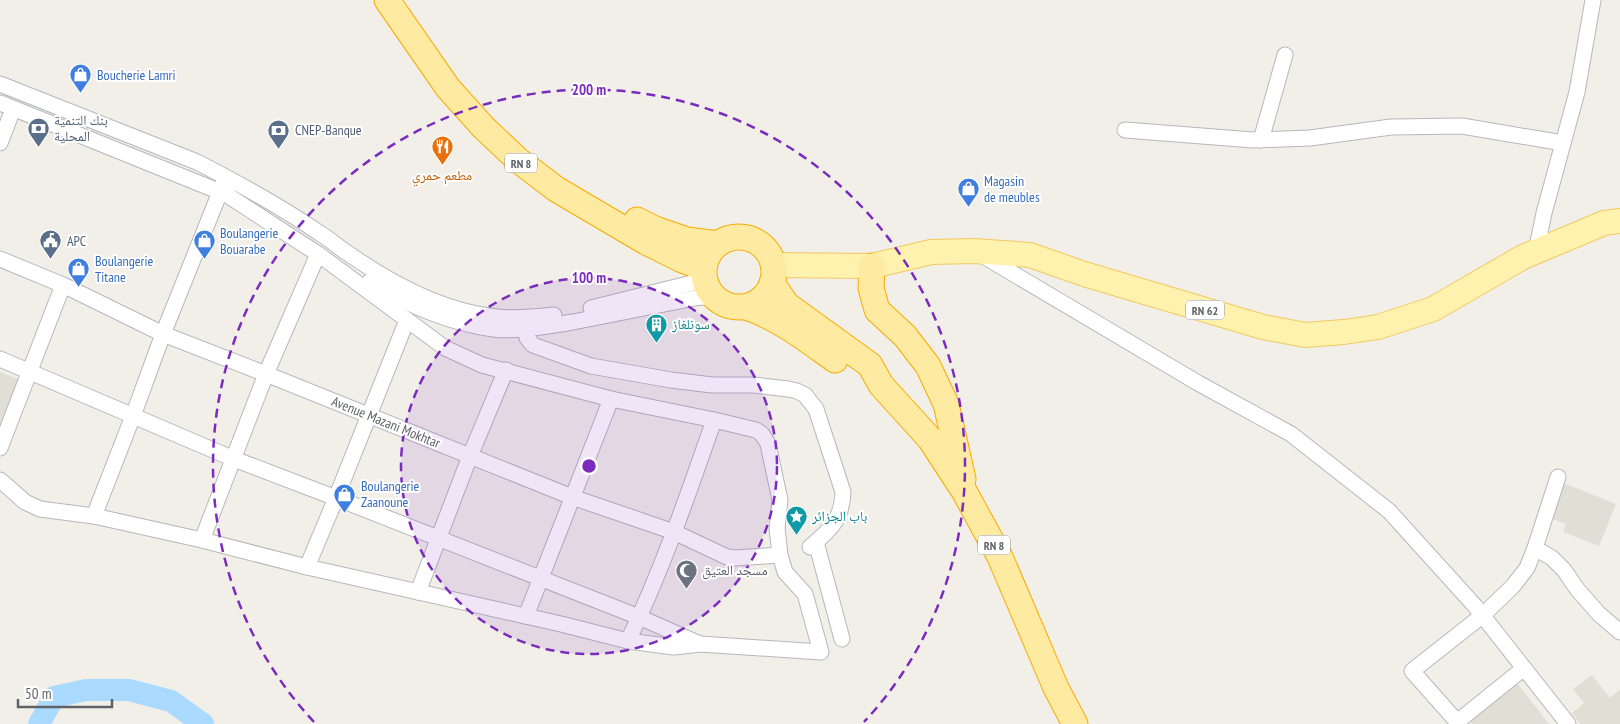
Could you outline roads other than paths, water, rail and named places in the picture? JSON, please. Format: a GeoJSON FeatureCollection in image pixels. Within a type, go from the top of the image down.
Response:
{"type":"FeatureCollection","features":[{"type":"Feature","properties":{"kind":"highway","name":"RN 8"},"geometry":{"type":"LineString","coordinates":[[387,0],[448,88],[484,128],[518,160],[556,189],[638,237],[704,272]]}},
{"type":"Feature","properties":{"kind":"highway","name":"RN 8"},"geometry":{"type":"LineString","coordinates":[[403,0],[450,70],[482,109],[519,143],[555,172],[599,201],[655,229],[687,240],[718,244]]}},
{"type":"Feature","properties":{"kind":"highway"},"geometry":{"type":"LineString","coordinates":[[737,237],[751,240],[764,248],[770,256],[773,274],[762,298],[746,307],[735,307],[724,304],[709,291],[704,272],[706,259],[711,250],[718,244],[727,239],[737,237]]}},
{"type":"Feature","properties":{"kind":"highway"},"geometry":{"type":"LineString","coordinates":[[872,266],[871,288],[877,310],[905,336],[928,366],[946,404],[961,466],[964,491]]}},
{"type":"Feature","properties":{"kind":"highway","name":"RN 8"},"geometry":{"type":"LineString","coordinates":[[773,274],[787,305],[870,365],[881,385],[930,439],[964,491],[1000,557],[1056,688],[1075,724]]}},
{"type":"Feature","properties":{"kind":"highway","name":"RN 8"},"geometry":{"type":"LineString","coordinates":[[746,307],[762,312],[777,320],[862,378],[881,385]]}},
{"type":"Feature","properties":{"kind":"main road","name":"RN 62"},"geometry":{"type":"LineString","coordinates":[[773,274],[872,266],[931,252],[974,251],[1030,255],[1084,274],[1263,327],[1305,335],[1378,327],[1433,309],[1523,257],[1604,223],[1620,221]]}},
{"type":"Feature","properties":{"kind":"street"},"geometry":{"type":"LineString","coordinates":[[1536,252],[1577,92],[1593,0]]}},
{"type":"Feature","properties":{"kind":"street"},"geometry":{"type":"LineString","coordinates":[[1261,140],[1285,55]]}},
{"type":"Feature","properties":{"kind":"street"},"geometry":{"type":"LineString","coordinates":[[0,84],[197,162],[445,348],[482,364],[611,400],[714,420],[756,430],[762,434],[768,444],[780,500],[777,528],[780,555],[785,572],[805,594],[821,652],[700,644],[674,647],[628,641],[307,567],[202,540],[94,516],[40,509],[25,502],[0,480]]}},
{"type":"Feature","properties":{"kind":"street"},"geometry":{"type":"LineString","coordinates":[[0,102],[224,184],[319,252],[379,288],[409,304],[474,326],[494,329],[608,305],[696,282],[704,272]]}},
{"type":"Feature","properties":{"kind":"street"},"geometry":{"type":"LineString","coordinates":[[0,143],[10,117]]}},
{"type":"Feature","properties":{"kind":"street"},"geometry":{"type":"LineString","coordinates":[[1125,130],[1261,140],[1310,138],[1391,127],[1462,126],[1563,143]]}},
{"type":"Feature","properties":{"kind":"street"},"geometry":{"type":"LineString","coordinates":[[94,516],[134,416],[162,334],[224,184]]}},
{"type":"Feature","properties":{"kind":"street"},"geometry":{"type":"LineString","coordinates":[[974,251],[1198,383],[1291,434],[1389,512],[1482,615],[1568,724]]}},
{"type":"Feature","properties":{"kind":"street"},"geometry":{"type":"LineString","coordinates":[[202,540],[266,374],[318,254]]}},
{"type":"Feature","properties":{"kind":"street","name":"Avenue Mazani Mokhtar"},"geometry":{"type":"LineString","coordinates":[[0,259],[63,284],[162,334],[370,415],[572,497],[674,532],[727,557],[780,555]]}},
{"type":"Feature","properties":{"kind":"street"},"geometry":{"type":"LineString","coordinates":[[0,448],[63,284]]}},
{"type":"Feature","properties":{"kind":"street"},"geometry":{"type":"LineString","coordinates":[[526,323],[613,315],[700,297],[715,298]]}},
{"type":"Feature","properties":{"kind":"street"},"geometry":{"type":"LineString","coordinates":[[307,567],[407,320]]}},
{"type":"Feature","properties":{"kind":"street"},"geometry":{"type":"LineString","coordinates":[[526,323],[527,338],[533,345],[591,366],[712,385],[788,388],[805,395],[816,409],[843,492],[840,513],[836,522],[813,545],[842,639]]}},
{"type":"Feature","properties":{"kind":"street"},"geometry":{"type":"LineString","coordinates":[[0,359],[234,460],[541,578],[639,617],[700,644]]}},
{"type":"Feature","properties":{"kind":"street"},"geometry":{"type":"LineString","coordinates":[[418,592],[440,539],[470,456],[506,370]]}},
{"type":"Feature","properties":{"kind":"street"},"geometry":{"type":"LineString","coordinates":[[526,616],[611,400]]}},
{"type":"Feature","properties":{"kind":"street"},"geometry":{"type":"LineString","coordinates":[[628,641],[674,532],[714,420]]}},
{"type":"Feature","properties":{"kind":"street"},"geometry":{"type":"LineString","coordinates":[[1524,668],[1458,723],[1412,671],[1482,615],[1513,586],[1527,568],[1558,477]]}},
{"type":"Feature","properties":{"kind":"street"},"geometry":{"type":"LineString","coordinates":[[1535,548],[1552,558],[1599,614],[1620,632]]}},
{"type":"Feature","properties":{"kind":"waterway"},"geometry":{"type":"LineString","coordinates":[[39,724],[54,697],[86,690],[129,690],[171,701],[203,724]]}},
{"type":"Feature","properties":{"kind":"place","name":"Boucherie Lamri"},"geometry":{"type":"Point","coordinates":[81,94]}},
{"type":"Feature","properties":{"kind":"place","name":"بنك التنمية المحلية"},"geometry":{"type":"Point","coordinates":[38,147]}},
{"type":"Feature","properties":{"kind":"place","name":"CNEP-Banque"},"geometry":{"type":"Point","coordinates":[279,149]}},
{"type":"Feature","properties":{"kind":"place","name":"مطعم حمري"},"geometry":{"type":"Point","coordinates":[442,166]}},
{"type":"Feature","properties":{"kind":"place","name":"Magasin de meubles"},"geometry":{"type":"Point","coordinates":[968,208]}},
{"type":"Feature","properties":{"kind":"place","name":"APC"},"geometry":{"type":"Point","coordinates":[51,260]}},
{"type":"Feature","properties":{"kind":"place","name":"Boulangerie Bouarabe"},"geometry":{"type":"Point","coordinates":[204,260]}},
{"type":"Feature","properties":{"kind":"place","name":"Boulangerie Titane"},"geometry":{"type":"Point","coordinates":[79,288]}},
{"type":"Feature","properties":{"kind":"place","name":"سونلغاز"},"geometry":{"type":"Point","coordinates":[656,343]}},
{"type":"Feature","properties":{"kind":"place","name":"Boulangerie Zaanoune"},"geometry":{"type":"Point","coordinates":[345,513]}},
{"type":"Feature","properties":{"kind":"place","name":"باب الجزائر"},"geometry":{"type":"Point","coordinates":[796,535]}},
{"type":"Feature","properties":{"kind":"place","name":"مسجد العتيق"},"geometry":{"type":"Point","coordinates":[686,589]}}]}
